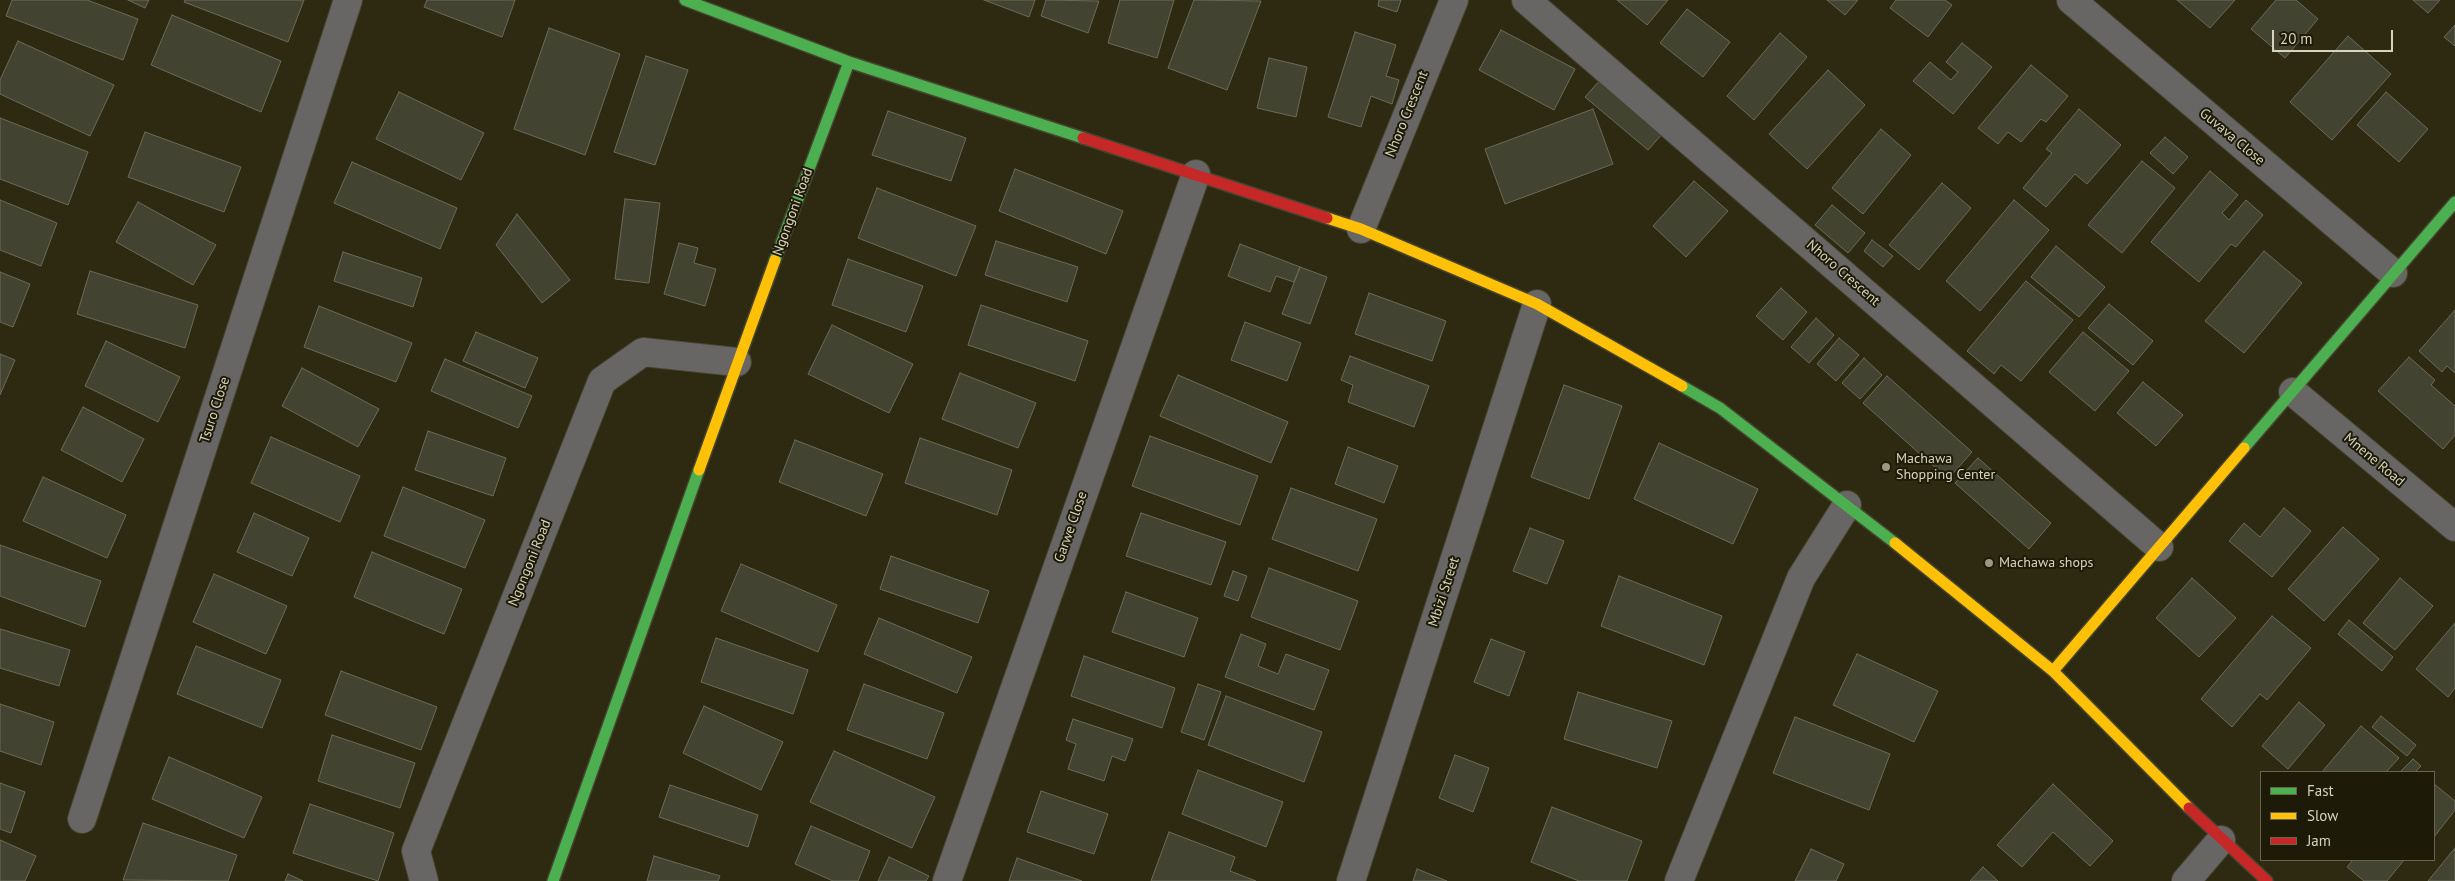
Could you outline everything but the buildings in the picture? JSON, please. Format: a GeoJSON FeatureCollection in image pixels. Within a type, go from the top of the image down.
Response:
{"type":"FeatureCollection","features":[{"type":"Feature","properties":{"kind":"street","name":"Tsuro Close"},"geometry":{"type":"LineString","coordinates":[[82,819],[348,0]]}},
{"type":"Feature","properties":{"kind":"street"},"geometry":{"type":"LineString","coordinates":[[684,0],[849,62],[1360,229],[1538,304],[1720,408],[1847,505],[2053,671],[2221,840],[2267,881]]}},
{"type":"Feature","properties":{"kind":"street","name":"Nhoro Crescent"},"geometry":{"type":"LineString","coordinates":[[1360,229],[1454,0]]}},
{"type":"Feature","properties":{"kind":"street","name":"Nhoro Crescent"},"geometry":{"type":"LineString","coordinates":[[1526,0],[2160,547]]}},
{"type":"Feature","properties":{"kind":"street","name":"Guvava Close"},"geometry":{"type":"LineString","coordinates":[[2070,0],[2394,273]]}},
{"type":"Feature","properties":{"kind":"street","name":"Ngongoni Road"},"geometry":{"type":"LineString","coordinates":[[553,881],[737,362],[849,62]]}},
{"type":"Feature","properties":{"kind":"street","name":"Garwe Close"},"geometry":{"type":"LineString","coordinates":[[947,881],[1196,174]]}},
{"type":"Feature","properties":{"kind":"street"},"geometry":{"type":"LineString","coordinates":[[2053,671],[2455,202]]}},
{"type":"Feature","properties":{"kind":"street","name":"Mbizi Street"},"geometry":{"type":"LineString","coordinates":[[1351,881],[1538,304]]}},
{"type":"Feature","properties":{"kind":"street","name":"Ngongoni Road"},"geometry":{"type":"LineString","coordinates":[[424,881],[416,851],[602,381],[643,352],[737,362]]}},
{"type":"Feature","properties":{"kind":"street","name":"Mnene Road"},"geometry":{"type":"LineString","coordinates":[[2293,392],[2455,527]]}},
{"type":"Feature","properties":{"kind":"street"},"geometry":{"type":"LineString","coordinates":[[1679,881],[1801,578],[1847,505]]}},
{"type":"Feature","properties":{"kind":"street"},"geometry":{"type":"LineString","coordinates":[[2186,881],[2221,840]]}},
{"type":"Feature","properties":{"kind":"traffic: fast"},"geometry":{"type":"LineString","coordinates":[[685,0],[849,62],[1083,138]]}},
{"type":"Feature","properties":{"kind":"traffic: fast"},"geometry":{"type":"LineString","coordinates":[[775,260],[849,62]]}},
{"type":"Feature","properties":{"kind":"traffic: fast"},"geometry":{"type":"LineString","coordinates":[[2244,448],[2455,202]]}},
{"type":"Feature","properties":{"kind":"traffic: fast"},"geometry":{"type":"LineString","coordinates":[[1682,386],[1720,408],[1895,543]]}},
{"type":"Feature","properties":{"kind":"traffic: fast"},"geometry":{"type":"LineString","coordinates":[[553,881],[699,470]]}},
{"type":"Feature","properties":{"kind":"traffic: slow"},"geometry":{"type":"LineString","coordinates":[[1327,218],[1361,229],[1537,304],[1682,386]]}},
{"type":"Feature","properties":{"kind":"traffic: slow"},"geometry":{"type":"LineString","coordinates":[[699,470],[775,260]]}},
{"type":"Feature","properties":{"kind":"traffic: slow"},"geometry":{"type":"LineString","coordinates":[[2053,671],[2244,448]]}},
{"type":"Feature","properties":{"kind":"traffic: slow"},"geometry":{"type":"LineString","coordinates":[[1895,543],[2053,671],[2189,808]]}},
{"type":"Feature","properties":{"kind":"traffic: jam"},"geometry":{"type":"LineString","coordinates":[[1083,138],[1327,218]]}},
{"type":"Feature","properties":{"kind":"traffic: jam"},"geometry":{"type":"LineString","coordinates":[[2189,808],[2267,881]]}},
{"type":"Feature","properties":{"kind":"place","name":"Machawa Shopping Center"},"geometry":{"type":"Point","coordinates":[1886,467]}},
{"type":"Feature","properties":{"kind":"place","name":"Machawa shops"},"geometry":{"type":"Point","coordinates":[1989,563]}}]}
